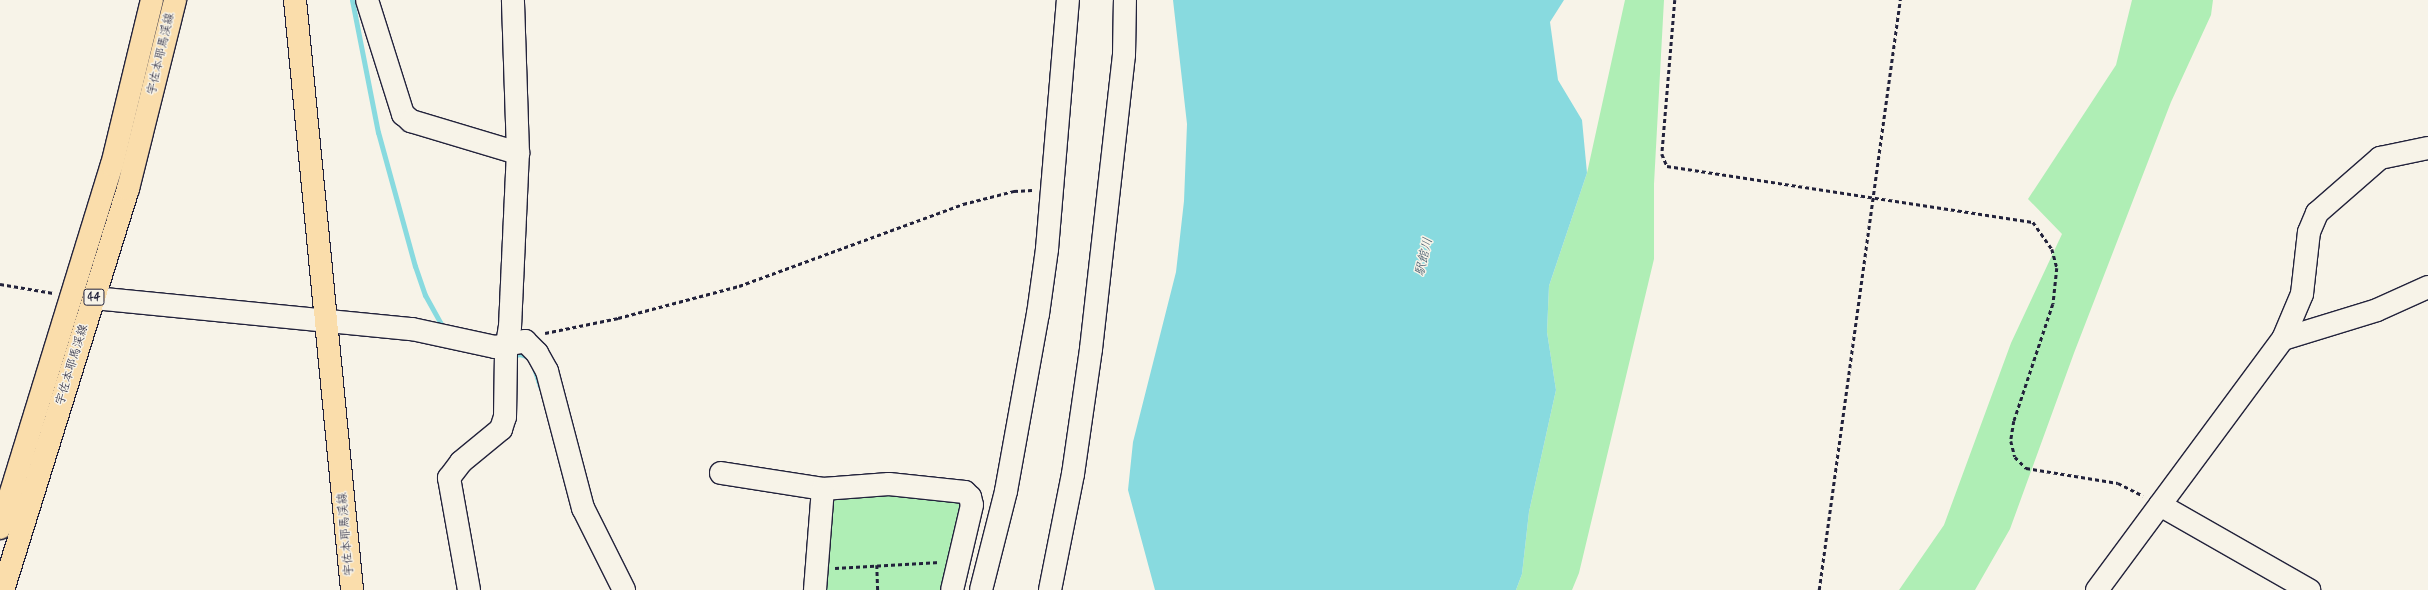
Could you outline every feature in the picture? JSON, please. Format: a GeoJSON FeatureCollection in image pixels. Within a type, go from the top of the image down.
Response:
{"type":"FeatureCollection","features":[{"type":"Feature","properties":{"kind":"main road","name":"宇佐本耶馬渓線"},"geometry":{"type":"LineString","coordinates":[[0,528],[73,296],[112,165],[152,0]]}},
{"type":"Feature","properties":{"kind":"main road","name":"宇佐本耶馬渓線"},"geometry":{"type":"LineString","coordinates":[[3,590],[128,189],[174,0]]}},
{"type":"Feature","properties":{"kind":"main road","name":"宇佐本耶馬渓線"},"geometry":{"type":"LineString","coordinates":[[295,0],[352,590]]}},
{"type":"Feature","properties":{"kind":"street"},"geometry":{"type":"LineString","coordinates":[[367,0],[402,114],[411,121],[518,152]]}},
{"type":"Feature","properties":{"kind":"street"},"geometry":{"type":"LineString","coordinates":[[469,590],[449,478],[461,462],[504,424],[516,343],[518,152],[513,0]]}},
{"type":"Feature","properties":{"kind":"street"},"geometry":{"type":"LineString","coordinates":[[981,590],[1006,491],[1027,381],[1047,249],[1068,0]]}},
{"type":"Feature","properties":{"kind":"street"},"geometry":{"type":"LineString","coordinates":[[1050,590],[1073,474],[1092,349],[1124,55],[1125,0]]}},
{"type":"Feature","properties":{"kind":"street"},"geometry":{"type":"LineString","coordinates":[[2097,590],[2283,339],[2302,294],[2309,232],[2317,213],[2380,158],[2428,148]]}},
{"type":"Feature","properties":{"kind":"street"},"geometry":{"type":"LineString","coordinates":[[2283,339],[2376,310],[2428,287]]}},
{"type":"Feature","properties":{"kind":"street"},"geometry":{"type":"LineString","coordinates":[[94,298],[426,331],[495,347],[516,343],[536,352],[547,371],[583,508],[624,590]]}},
{"type":"Feature","properties":{"kind":"street"},"geometry":{"type":"LineString","coordinates":[[721,473],[823,489],[889,484],[965,492],[970,497],[972,505],[952,590]]}},
{"type":"Feature","properties":{"kind":"street"},"geometry":{"type":"LineString","coordinates":[[816,579],[823,489]]}},
{"type":"Feature","properties":{"kind":"street"},"geometry":{"type":"LineString","coordinates":[[2160,505],[2309,590]]}},
{"type":"Feature","properties":{"kind":"path"},"geometry":{"type":"LineString","coordinates":[[1675,0],[1662,154],[1667,166],[1872,199],[2033,222],[2052,249],[2057,268],[2053,304],[2014,420],[2012,442],[2015,456],[2026,468],[2118,483],[2160,505]]}},
{"type":"Feature","properties":{"kind":"path"},"geometry":{"type":"LineString","coordinates":[[1819,590],[1900,0]]}},
{"type":"Feature","properties":{"kind":"path"},"geometry":{"type":"LineString","coordinates":[[516,343],[531,336],[618,318],[739,286],[963,204],[1014,191],[1051,189]]}},
{"type":"Feature","properties":{"kind":"path"},"geometry":{"type":"LineString","coordinates":[[0,284],[73,296]]}},
{"type":"Feature","properties":{"kind":"path"},"geometry":{"type":"LineString","coordinates":[[816,579],[877,565],[959,561]]}},
{"type":"Feature","properties":{"kind":"path"},"geometry":{"type":"LineString","coordinates":[[877,565],[878,590]]}},
{"type":"Feature","properties":{"kind":"green space"},"geometry":{"type":"Polygon","coordinates":[[[1625,0],[1664,0],[1654,184],[1654,259],[1579,573],[1572,590],[1516,590],[1522,574],[1529,512],[1556,390],[1547,332],[1549,286],[1587,173],[1625,0]]]}},
{"type":"Feature","properties":{"kind":"green space"},"geometry":{"type":"Polygon","coordinates":[[[2132,0],[2213,0],[2211,15],[2171,102],[2074,353],[2010,529],[1975,590],[1899,590],[1944,525],[2011,343],[2062,234],[2028,199],[2116,65],[2132,0]]]}},
{"type":"Feature","properties":{"kind":"green space"},"geometry":{"type":"Polygon","coordinates":[[[836,491],[963,499],[948,590],[810,590],[827,498],[836,491]]]}},
{"type":"Feature","properties":{"kind":"water","name":"駅館川"},"geometry":{"type":"Polygon","coordinates":[[[1173,0],[1564,0],[1550,22],[1558,80],[1582,120],[1587,173],[1549,286],[1547,332],[1556,390],[1529,512],[1522,574],[1516,590],[1155,590],[1128,490],[1133,442],[1176,272],[1184,201],[1187,124],[1173,0]]]}},
{"type":"Feature","properties":{"kind":"waterway"},"geometry":{"type":"LineString","coordinates":[[352,0],[378,132],[415,266],[425,295],[444,329]]}},
{"type":"Feature","properties":{"kind":"waterway"},"geometry":{"type":"LineString","coordinates":[[512,356],[520,354],[529,357]]}},
{"type":"Feature","properties":{"kind":"waterway"},"geometry":{"type":"LineString","coordinates":[[534,368],[540,387]]}}]}
